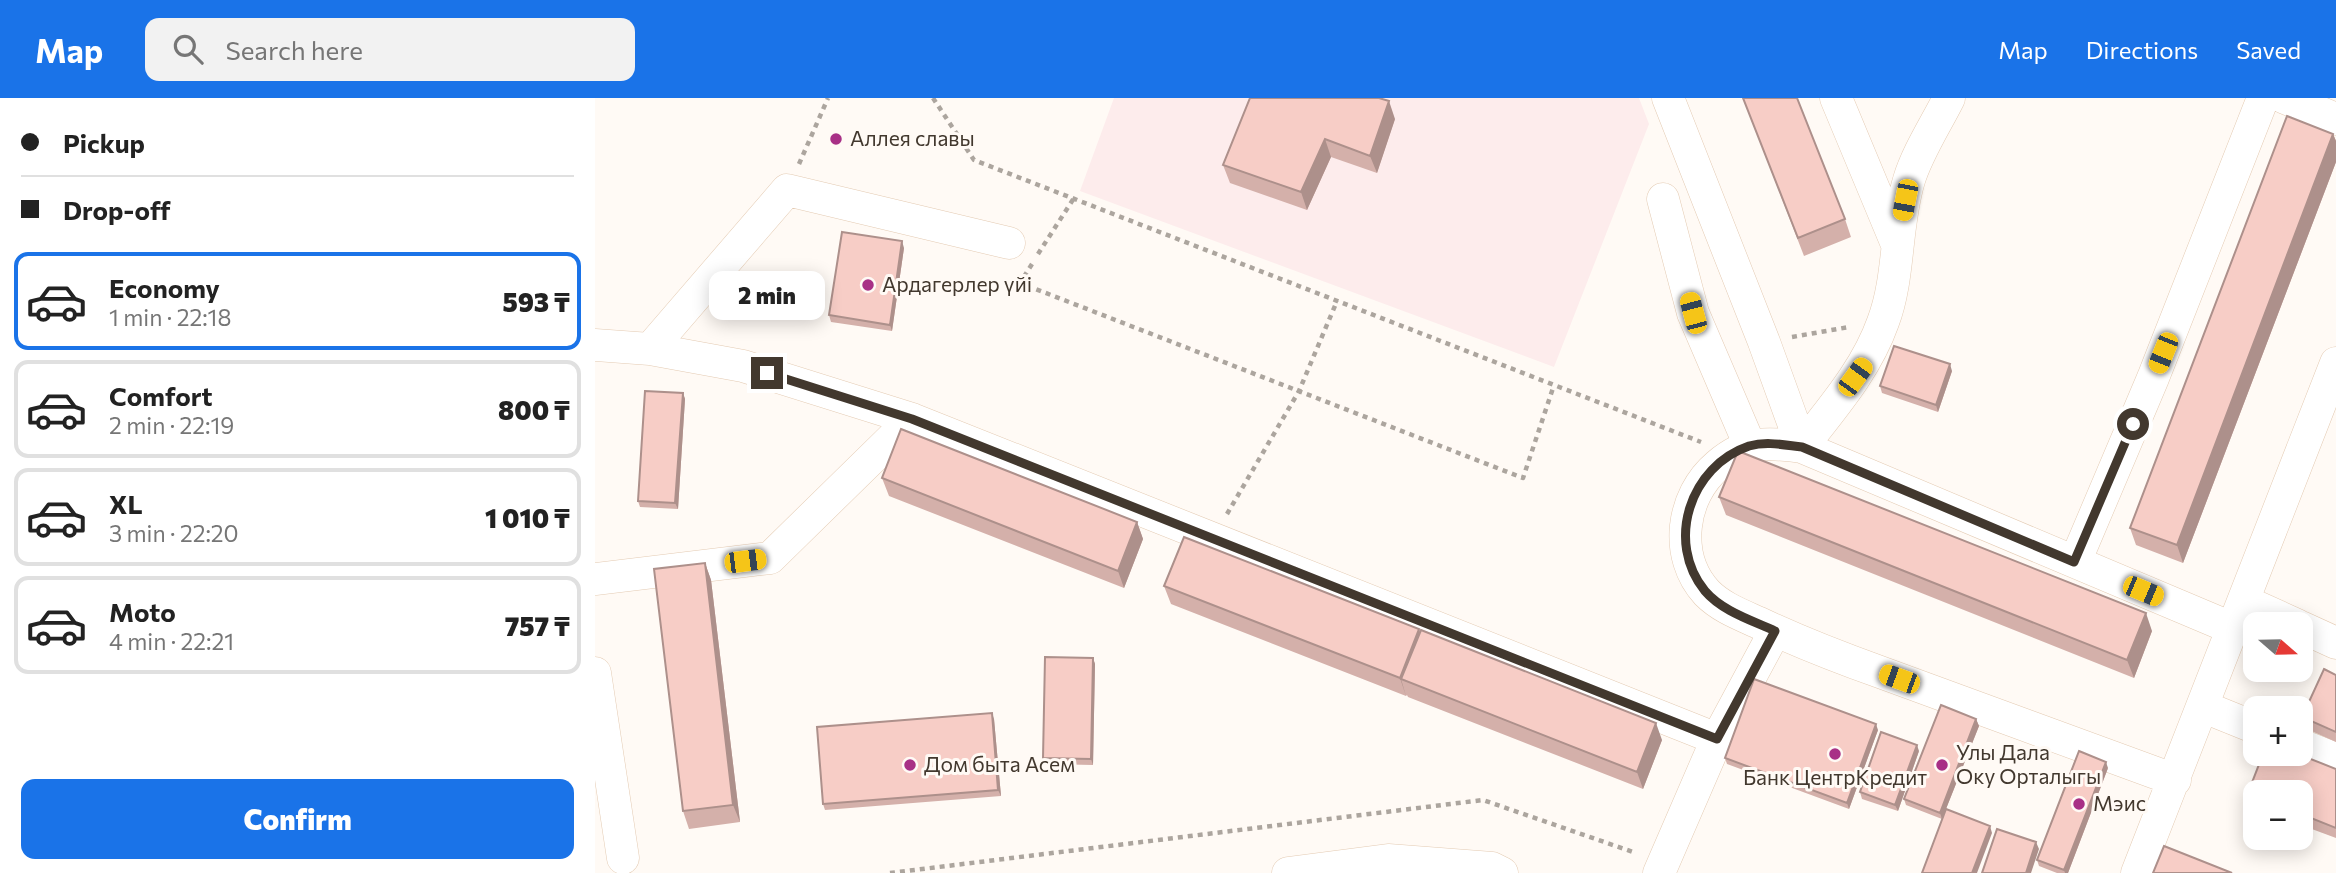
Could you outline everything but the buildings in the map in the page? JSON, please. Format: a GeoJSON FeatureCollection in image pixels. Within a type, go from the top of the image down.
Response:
{"type":"FeatureCollection","features":[{"type":"Feature","properties":{"kind":"street"},"geometry":{"type":"LineString","coordinates":[[1668,98],[1764,342],[1802,447]]}},
{"type":"Feature","properties":{"kind":"street"},"geometry":{"type":"LineString","coordinates":[[1836,98],[1896,242]]}},
{"type":"Feature","properties":{"kind":"street"},"geometry":{"type":"LineString","coordinates":[[1802,447],[1868,359],[1884,321],[1893,287],[1896,242],[1909,179],[1949,98]]}},
{"type":"Feature","properties":{"kind":"street"},"geometry":{"type":"LineString","coordinates":[[2074,562],[2153,378],[2263,98]]}},
{"type":"Feature","properties":{"kind":"street"},"geometry":{"type":"LineString","coordinates":[[2285,98],[2336,119]]}},
{"type":"Feature","properties":{"kind":"street"},"geometry":{"type":"LineString","coordinates":[[650,349],[787,190],[1009,243]]}},
{"type":"Feature","properties":{"kind":"street"},"geometry":{"type":"LineString","coordinates":[[1663,199],[1693,313],[1741,450]]}},
{"type":"Feature","properties":{"kind":"street"},"geometry":{"type":"LineString","coordinates":[[595,345],[650,349],[743,366],[912,419],[1717,739]]}},
{"type":"Feature","properties":{"kind":"street"},"geometry":{"type":"LineString","coordinates":[[2137,873],[2336,363]]}},
{"type":"Feature","properties":{"kind":"street"},"geometry":{"type":"LineString","coordinates":[[595,579],[770,558],[912,419]]}},
{"type":"Feature","properties":{"kind":"street"},"geometry":{"type":"LineString","coordinates":[[2175,780],[1811,647],[1722,606],[1706,592],[1694,574],[1685,545],[1686,513],[1706,475],[1741,450],[1771,443],[1802,447],[2074,562],[2243,616]]}},
{"type":"Feature","properties":{"kind":"street"},"geometry":{"type":"LineString","coordinates":[[1661,868],[1717,739],[1775,631]]}},
{"type":"Feature","properties":{"kind":"street"},"geometry":{"type":"LineString","coordinates":[[2313,632],[2336,643]]}},
{"type":"Feature","properties":{"kind":"street"},"geometry":{"type":"LineString","coordinates":[[595,673],[623,858]]}},
{"type":"Feature","properties":{"kind":"street"},"geometry":{"type":"LineString","coordinates":[[2204,707],[2243,722]]}},
{"type":"Feature","properties":{"kind":"street"},"geometry":{"type":"LineString","coordinates":[[2313,750],[2336,759]]}},
{"type":"Feature","properties":{"kind":"street"},"geometry":{"type":"LineString","coordinates":[[1288,873],[1388,860],[1492,868],[1502,873]]}},
{"type":"Feature","properties":{"kind":"path"},"geometry":{"type":"LineString","coordinates":[[787,190],[828,98]]}},
{"type":"Feature","properties":{"kind":"path"},"geometry":{"type":"LineString","coordinates":[[933,98],[974,160],[1554,386],[1741,450]]}},
{"type":"Feature","properties":{"kind":"path"},"geometry":{"type":"LineString","coordinates":[[1074,198],[1020,283],[1523,478],[1554,386]]}},
{"type":"Feature","properties":{"kind":"path"},"geometry":{"type":"LineString","coordinates":[[1213,538],[1299,391],[1337,301]]}},
{"type":"Feature","properties":{"kind":"path"},"geometry":{"type":"LineString","coordinates":[[1764,342],[1884,321]]}},
{"type":"Feature","properties":{"kind":"path"},"geometry":{"type":"LineString","coordinates":[[890,873],[1483,800],[1661,868]]}},
{"type":"Feature","properties":{"kind":"shaded area"},"geometry":{"type":"Polygon","coordinates":[[[1114,98],[1639,98],[1649,124],[1554,367],[1080,191],[1114,98]]]}},
{"type":"Feature","properties":{"kind":"place","name":"Аллея славы"},"geometry":{"type":"Point","coordinates":[836,139]}},
{"type":"Feature","properties":{"kind":"place","name":"Ардагерлер үйі"},"geometry":{"type":"Point","coordinates":[868,285]}},
{"type":"Feature","properties":{"kind":"place","name":"Банк ЦентрКредит"},"geometry":{"type":"Point","coordinates":[1835,754]}},
{"type":"Feature","properties":{"kind":"place","name":"Дом быта Асем"},"geometry":{"type":"Point","coordinates":[910,765]}},
{"type":"Feature","properties":{"kind":"place","name":"Улы Дала Оку Орталыгы"},"geometry":{"type":"Point","coordinates":[1942,765]}},
{"type":"Feature","properties":{"kind":"place","name":"Мэис"},"geometry":{"type":"Point","coordinates":[2079,804]}},
{"type":"Feature","properties":{"kind":"route"},"geometry":{"type":"LineString","coordinates":[[767,373],[912,419],[1717,739],[1775,631],[1722,606],[1706,592],[1694,574],[1685,545],[1686,513],[1706,475],[1731,454],[1750,446],[1771,443],[1802,447],[2074,562],[2133,424]]}}]}
